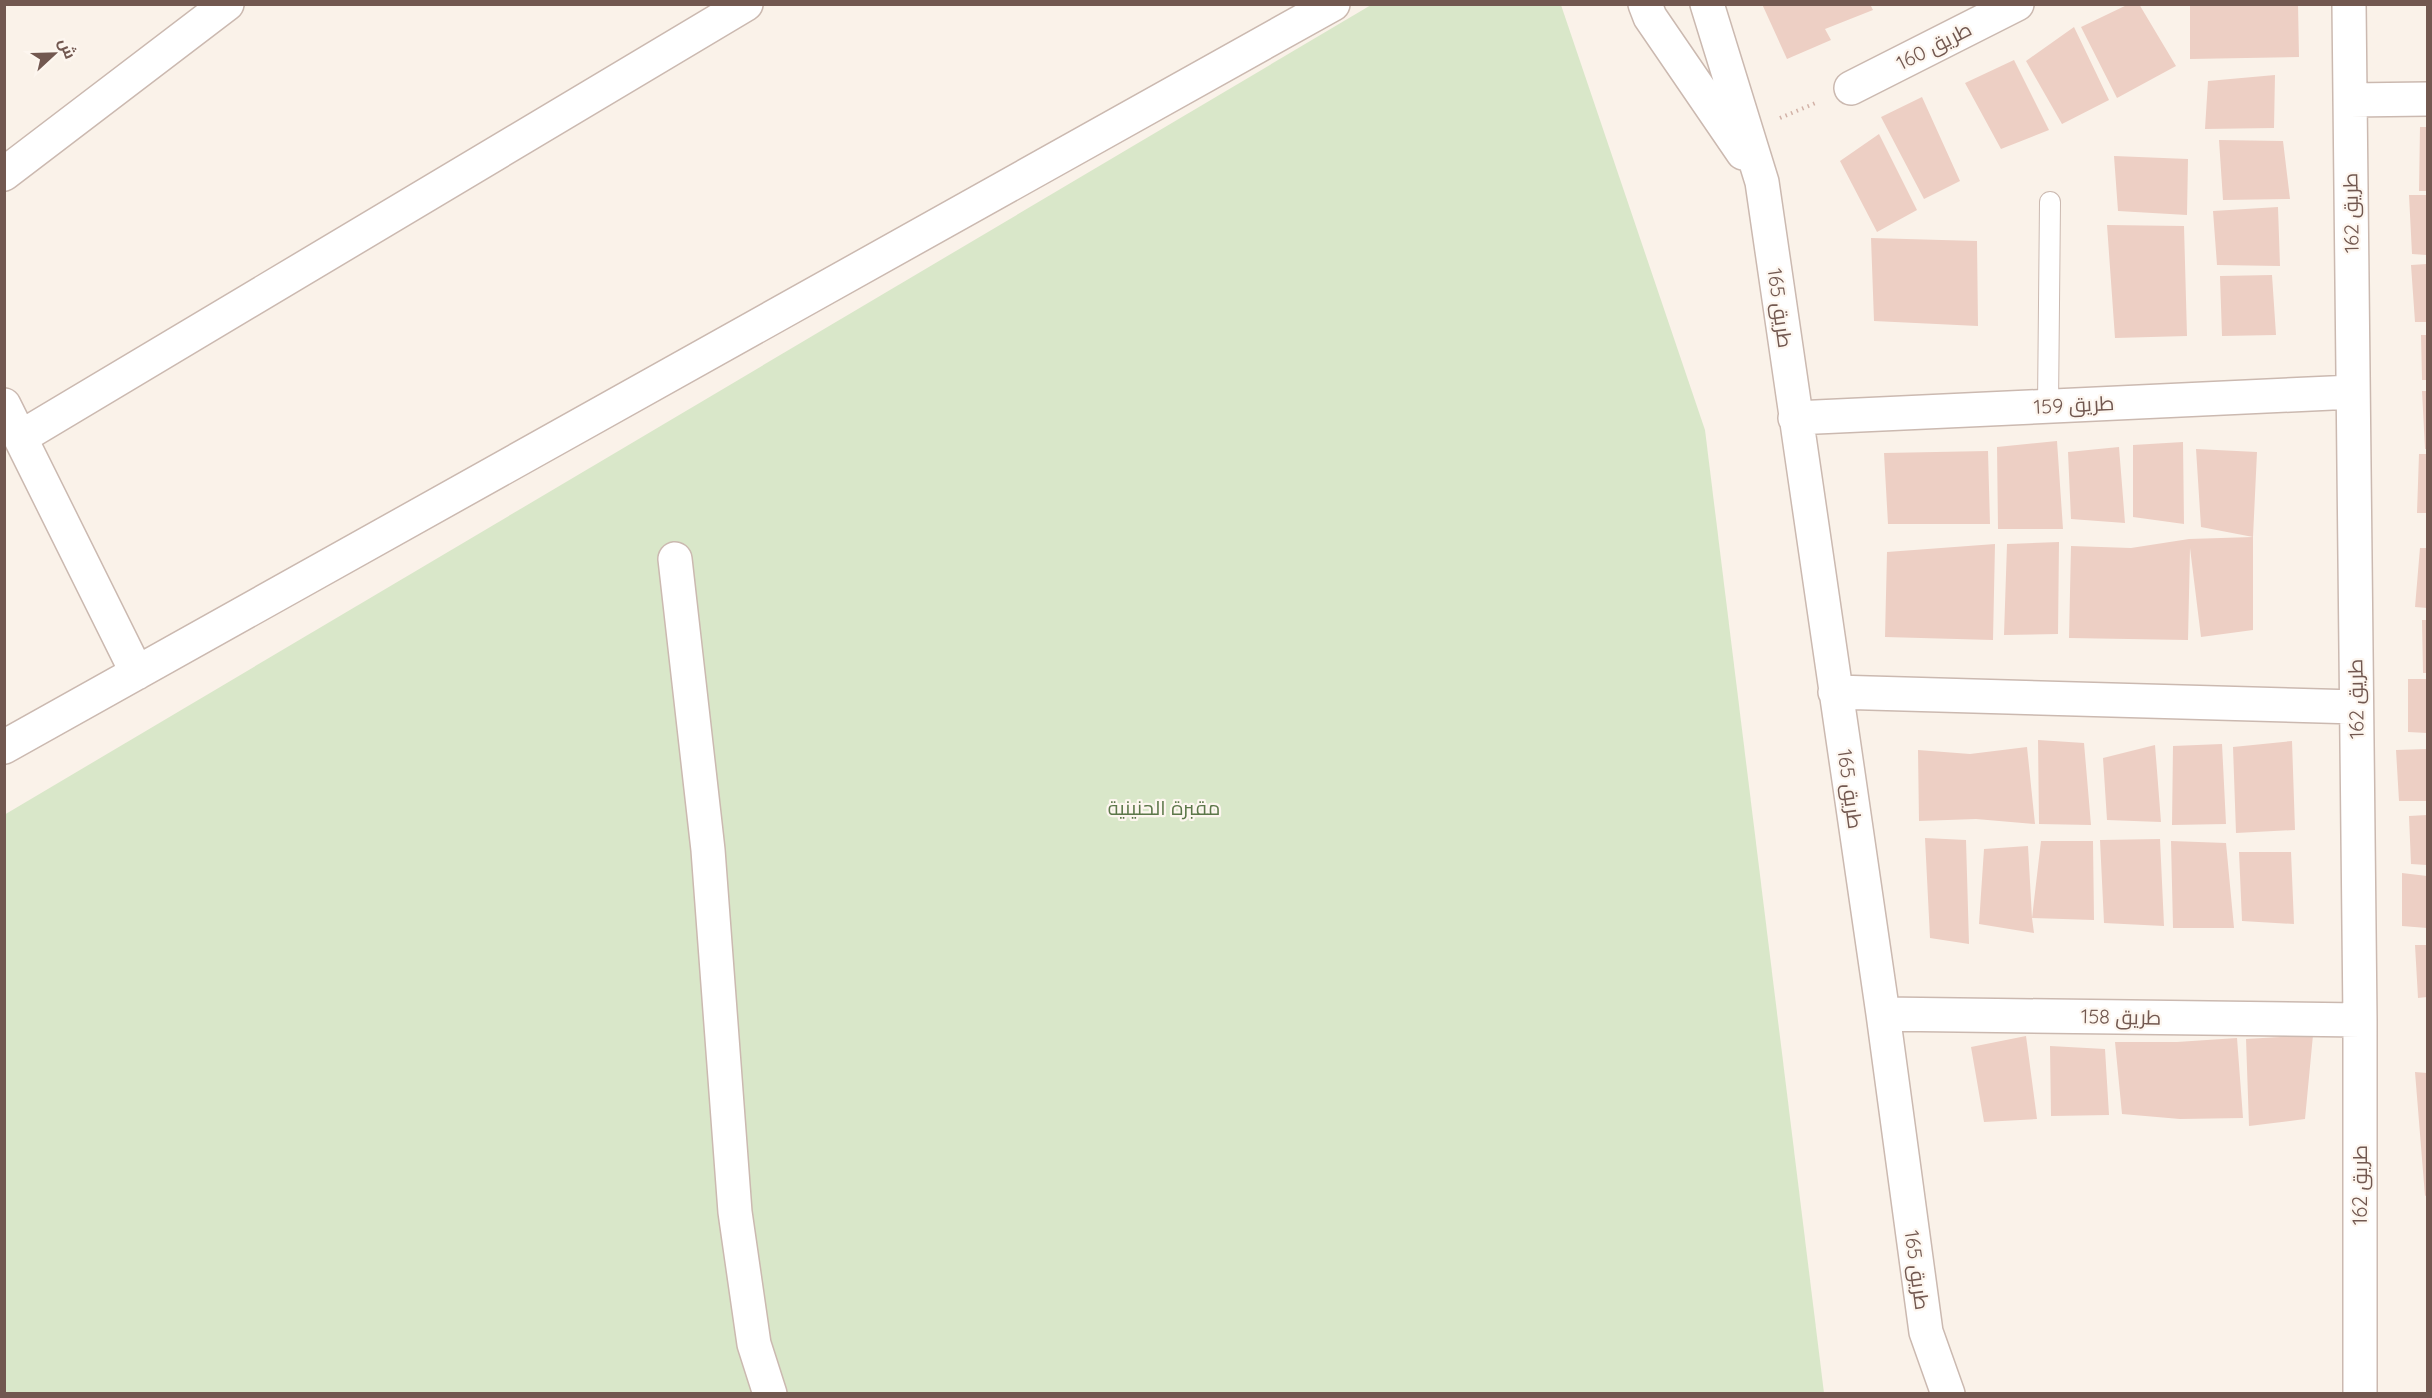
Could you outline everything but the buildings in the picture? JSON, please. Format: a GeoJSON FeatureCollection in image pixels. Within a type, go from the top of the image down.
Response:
{"type":"FeatureCollection","features":[{"type":"Feature","properties":{"kind":"street"},"geometry":{"type":"LineString","coordinates":[[4,174],[227,4]]}},
{"type":"Feature","properties":{"kind":"street"},"geometry":{"type":"LineString","coordinates":[[21,437],[746,4]]}},
{"type":"Feature","properties":{"kind":"street"},"geometry":{"type":"LineString","coordinates":[[4,747],[1333,4]]}},
{"type":"Feature","properties":{"kind":"street","name":"طريق 165"},"geometry":{"type":"LineString","coordinates":[[1645,4],[1650,17],[1762,182]]}},
{"type":"Feature","properties":{"kind":"street","name":"طريق 165"},"geometry":{"type":"LineString","coordinates":[[1707,4],[1762,182],[1883,1014],[1926,1332],[1948,1394]]}},
{"type":"Feature","properties":{"kind":"street","name":"طريق 160"},"geometry":{"type":"LineString","coordinates":[[1851,88],[2017,4]]}},
{"type":"Feature","properties":{"kind":"street","name":"طريق 162"},"geometry":{"type":"LineString","coordinates":[[2349,4],[2360,1020],[2360,1394]]}},
{"type":"Feature","properties":{"kind":"street"},"geometry":{"type":"LineString","coordinates":[[2350,100],[2427,99]]}},
{"type":"Feature","properties":{"kind":"street","name":"طريق 159"},"geometry":{"type":"LineString","coordinates":[[1795,418],[2353,392]]}},
{"type":"Feature","properties":{"kind":"street"},"geometry":{"type":"LineString","coordinates":[[4,405],[137,673]]}},
{"type":"Feature","properties":{"kind":"street"},"geometry":{"type":"LineString","coordinates":[[675,559],[708,850],[735,1212],[754,1344],[770,1394]]}},
{"type":"Feature","properties":{"kind":"street"},"geometry":{"type":"LineString","coordinates":[[1835,692],[2356,707]]}},
{"type":"Feature","properties":{"kind":"street","name":"طريق 158"},"geometry":{"type":"LineString","coordinates":[[1883,1014],[2360,1020]]}},
{"type":"Feature","properties":{"kind":"lane"},"geometry":{"type":"LineString","coordinates":[[2048,406],[2050,202]]}},
{"type":"Feature","properties":{"kind":"path"},"geometry":{"type":"LineString","coordinates":[[1746,132],[1851,88]]}},
{"type":"Feature","properties":{"kind":"green space","name":"مقبرة الحنينية"},"geometry":{"type":"Polygon","coordinates":[[[1371,5],[1561,5],[1705,430],[1824,1393],[5,1393],[4,815],[1371,5]]]}}]}
